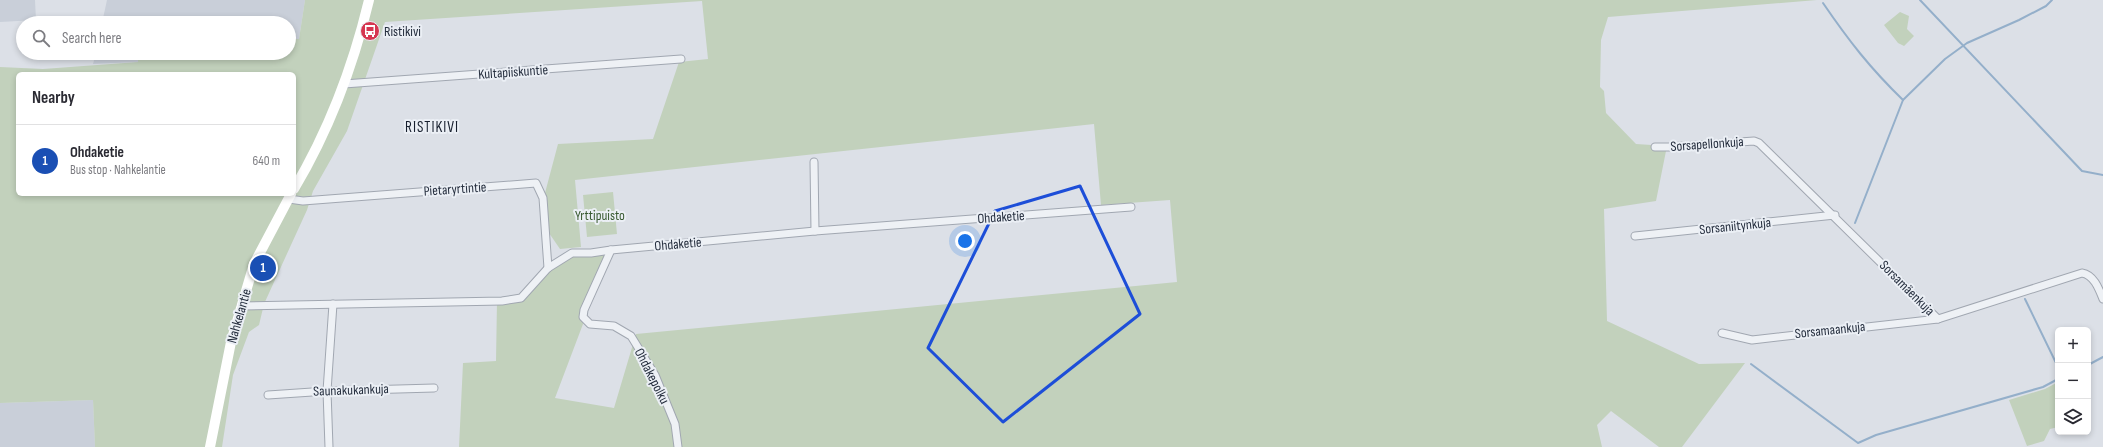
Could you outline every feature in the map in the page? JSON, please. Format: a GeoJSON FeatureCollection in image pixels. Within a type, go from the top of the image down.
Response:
{"type":"FeatureCollection","features":[{"type":"Feature","properties":{"kind":"main road"},"geometry":{"type":"LineString","coordinates":[[296,186],[316,152],[344,84],[369,0]]}},
{"type":"Feature","properties":{"kind":"main road","name":"Nahkelantie"},"geometry":{"type":"LineString","coordinates":[[210,447],[219,397],[241,306],[254,264],[290,196]]}},
{"type":"Feature","properties":{"kind":"street","name":"Kultapiiskuntie"},"geometry":{"type":"LineString","coordinates":[[344,84],[681,59]]}},
{"type":"Feature","properties":{"kind":"street","name":"Sorsapellonkuja"},"geometry":{"type":"LineString","coordinates":[[1655,147],[1754,141],[1759,143]]}},
{"type":"Feature","properties":{"kind":"street","name":"Sorsamäenkuja"},"geometry":{"type":"LineString","coordinates":[[1759,143],[1835,215],[1938,319],[2082,273],[2086,273],[2092,279],[2103,299]]}},
{"type":"Feature","properties":{"kind":"street"},"geometry":{"type":"LineString","coordinates":[[814,162],[815,231]]}},
{"type":"Feature","properties":{"kind":"street","name":"Pietaryrtintie"},"geometry":{"type":"LineString","coordinates":[[290,196],[310,200],[536,183],[543,198],[548,268]]}},
{"type":"Feature","properties":{"kind":"street","name":"Ohdaketie"},"geometry":{"type":"LineString","coordinates":[[241,306],[502,301],[521,298],[548,268],[572,253],[591,253],[815,231],[1131,207]]}},
{"type":"Feature","properties":{"kind":"street","name":"Sorsaniitynkuja"},"geometry":{"type":"LineString","coordinates":[[1635,236],[1835,215]]}},
{"type":"Feature","properties":{"kind":"street","name":"Ohdakepolku"},"geometry":{"type":"LineString","coordinates":[[611,250],[584,310],[583,318],[590,324],[614,326],[631,336],[654,375],[675,424],[678,447]]}},
{"type":"Feature","properties":{"kind":"street"},"geometry":{"type":"LineString","coordinates":[[329,447],[327,391],[333,304]]}},
{"type":"Feature","properties":{"kind":"street","name":"Sorsamaankuja"},"geometry":{"type":"LineString","coordinates":[[1722,333],[1752,340],[1938,319]]}},
{"type":"Feature","properties":{"kind":"street","name":"Saunakukankuja"},"geometry":{"type":"LineString","coordinates":[[268,394],[434,388]]}},
{"type":"Feature","properties":{"kind":"highlighted area"},"geometry":{"type":"Polygon","coordinates":[[[1080,186],[1140,314],[1003,422],[928,348],[995,211],[1080,186]]]}},
{"type":"Feature","properties":{"kind":"shaded area"},"geometry":{"type":"Polygon","coordinates":[[[0,0],[35,0],[36,16],[16,16],[16,21],[0,22],[0,0]]]}},
{"type":"Feature","properties":{"kind":"shaded area"},"geometry":{"type":"Polygon","coordinates":[[[107,0],[305,0],[299,39],[296,39],[296,16],[104,16],[107,0]]]}},
{"type":"Feature","properties":{"kind":"shaded area"},"geometry":{"type":"Polygon","coordinates":[[[94,60],[138,60],[138,62],[93,64],[94,60]]]}},
{"type":"Feature","properties":{"kind":"shaded area"},"geometry":{"type":"Polygon","coordinates":[[[93,400],[95,447],[0,447],[0,403],[93,400]]]}},
{"type":"Feature","properties":{"kind":"green space"},"geometry":{"type":"Polygon","coordinates":[[[305,0],[1817,0],[1608,17],[1601,40],[1600,87],[1604,91],[1606,113],[1636,144],[1667,146],[1656,201],[1604,209],[1607,321],[1699,364],[1745,363],[1682,447],[1659,447],[1611,411],[1597,425],[1602,447],[459,447],[463,363],[496,361],[497,301],[521,298],[548,268],[572,253],[611,250],[555,398],[614,408],[636,334],[1177,282],[1170,200],[1101,205],[1094,124],[575,180],[581,247],[560,249],[549,233],[545,193],[558,144],[653,139],[679,62],[708,59],[702,1],[385,22],[347,131],[313,191],[307,210],[264,304],[259,325],[249,332],[233,375],[222,447],[95,447],[93,400],[0,403],[0,67],[43,69],[138,62],[138,60],[296,60],[296,39],[299,39],[305,0]]]}},
{"type":"Feature","properties":{"kind":"green space"},"geometry":{"type":"Polygon","coordinates":[[[1900,12],[1909,16],[1907,29],[1914,36],[1904,46],[1898,43],[1884,25],[1900,12]]]}},
{"type":"Feature","properties":{"kind":"green space","name":"Yrttipuisto"},"geometry":{"type":"Polygon","coordinates":[[[613,192],[617,234],[587,237],[583,195],[613,192]]]}},
{"type":"Feature","properties":{"kind":"green space"},"geometry":{"type":"Polygon","coordinates":[[[2055,384],[2055,428],[2050,429],[2044,441],[2027,446],[2009,400],[2045,389],[2055,384]]]}},
{"type":"Feature","properties":{"kind":"waterway"},"geometry":{"type":"LineString","coordinates":[[1920,0],[2082,171],[2103,175]]}},
{"type":"Feature","properties":{"kind":"waterway"},"geometry":{"type":"LineString","coordinates":[[1855,223],[1903,100],[1945,59],[1967,43],[2019,20],[2046,6],[2052,0]]}},
{"type":"Feature","properties":{"kind":"waterway"},"geometry":{"type":"LineString","coordinates":[[1823,3],[1860,54],[1903,100]]}},
{"type":"Feature","properties":{"kind":"waterway"},"geometry":{"type":"LineString","coordinates":[[2025,299],[2056,363]]}},
{"type":"Feature","properties":{"kind":"waterway"},"geometry":{"type":"LineString","coordinates":[[2091,363],[2103,357]]}},
{"type":"Feature","properties":{"kind":"waterway"},"geometry":{"type":"LineString","coordinates":[[1751,364],[1858,443],[1876,435],[2043,387],[2055,381]]}},
{"type":"Feature","properties":{"kind":"place","name":"Ristikivi"},"geometry":{"type":"Point","coordinates":[370,31]}},
{"type":"Feature","properties":{"kind":"place","name":"Ohdaketie"},"geometry":{"type":"Point","coordinates":[263,268]}},
{"type":"Feature","properties":{"kind":"district","name":"RISTIKIVI"},"geometry":{"type":"Point","coordinates":[432,127]}}]}
